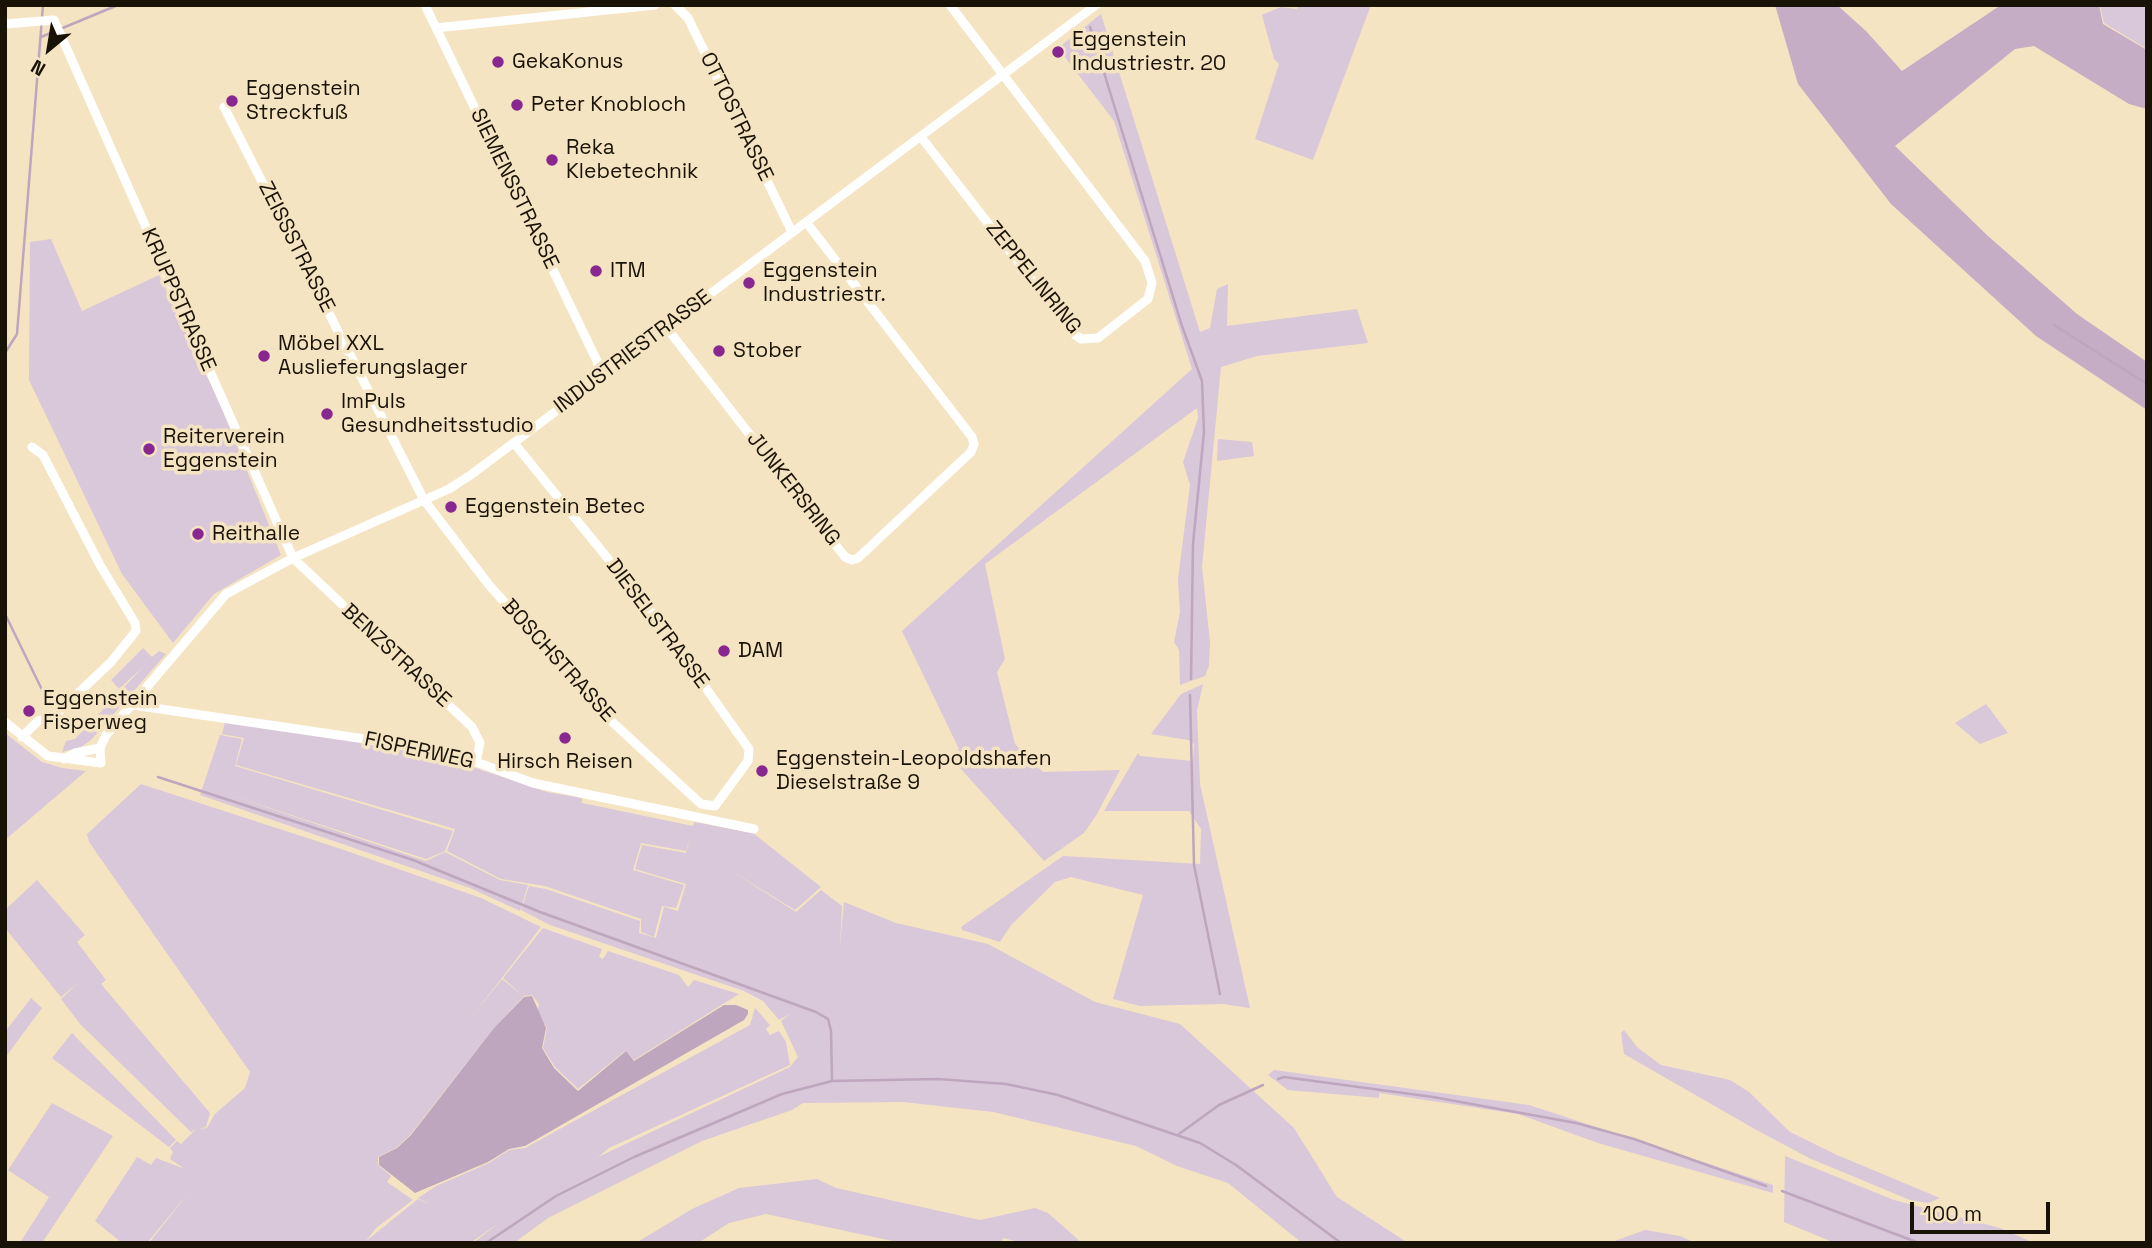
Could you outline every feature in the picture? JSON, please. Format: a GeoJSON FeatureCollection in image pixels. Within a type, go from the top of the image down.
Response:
{"type":"FeatureCollection","features":[{"type":"Feature","properties":{"kind":"street","name":"SIEMENSSTRASSE"},"geometry":{"type":"LineString","coordinates":[[425,5],[597,361],[599,373]]}},
{"type":"Feature","properties":{"kind":"street"},"geometry":{"type":"LineString","coordinates":[[436,28],[655,5]]}},
{"type":"Feature","properties":{"kind":"street","name":"ZEPPELINRING"},"geometry":{"type":"LineString","coordinates":[[921,138],[1074,334],[1082,339],[1098,338],[1148,299],[1152,292],[1150,273],[1145,261],[950,5]]}},
{"type":"Feature","properties":{"kind":"street","name":"INDUSTRIESTRASSE"},"geometry":{"type":"LineString","coordinates":[[133,705],[226,594],[293,558],[449,489],[591,385],[599,373],[666,327],[1096,5]]}},
{"type":"Feature","properties":{"kind":"street","name":"OTTOSTRASSE"},"geometry":{"type":"LineString","coordinates":[[680,7],[792,232]]}},
{"type":"Feature","properties":{"kind":"street","name":"KRUPPSTRASSE"},"geometry":{"type":"LineString","coordinates":[[5,24],[54,20],[293,558]]}},
{"type":"Feature","properties":{"kind":"street","name":"ZEISSSTRASSE"},"geometry":{"type":"LineString","coordinates":[[224,107],[424,500]]}},
{"type":"Feature","properties":{"kind":"street","name":"JUNKERSRING"},"geometry":{"type":"LineString","coordinates":[[666,327],[845,557],[852,560],[858,558],[971,452],[974,444],[972,437],[806,222]]}},
{"type":"Feature","properties":{"kind":"street","name":"DIESELSTRASSE"},"geometry":{"type":"LineString","coordinates":[[514,443],[657,619],[749,749],[748,761],[715,806],[708,807]]}},
{"type":"Feature","properties":{"kind":"street"},"geometry":{"type":"LineString","coordinates":[[22,737],[38,721],[54,716],[111,662],[136,631],[135,623],[100,565],[43,455],[32,447]]}},
{"type":"Feature","properties":{"kind":"street","name":"BOSCHSTRASSE"},"geometry":{"type":"LineString","coordinates":[[424,500],[489,585],[595,704],[701,804],[708,807]]}},
{"type":"Feature","properties":{"kind":"street","name":"BENZSTRASSE"},"geometry":{"type":"LineString","coordinates":[[293,558],[472,727],[480,743],[476,762]]}},
{"type":"Feature","properties":{"kind":"street"},"geometry":{"type":"LineString","coordinates":[[5,722],[48,756],[101,763],[100,748],[106,736],[133,705]]}},
{"type":"Feature","properties":{"kind":"street","name":"FISPERWEG"},"geometry":{"type":"LineString","coordinates":[[133,705],[400,744],[476,762],[533,783],[754,829]]}},
{"type":"Feature","properties":{"kind":"street"},"geometry":{"type":"LineString","coordinates":[[64,759],[75,753],[100,748]]}},
{"type":"Feature","properties":{"kind":"shaded area"},"geometry":{"type":"Polygon","coordinates":[[[1298,5],[1371,5],[1313,160],[1255,139],[1279,64],[1274,59],[1262,15],[1281,7],[1297,9],[1298,5]]]}},
{"type":"Feature","properties":{"kind":"shaded area"},"geometry":{"type":"Polygon","coordinates":[[[1775,5],[1837,5],[1866,31],[1902,71],[2001,5],[2099,5],[2103,24],[2147,50],[2147,109],[2129,104],[2034,46],[2015,49],[1895,146],[1988,236],[2077,314],[2147,362],[2147,410],[2036,336],[1891,204],[1798,84],[1775,5]]]}},
{"type":"Feature","properties":{"kind":"shaded area"},"geometry":{"type":"Polygon","coordinates":[[[2147,5],[2147,49],[2104,23],[2100,6],[2147,5]]]}},
{"type":"Feature","properties":{"kind":"shaded area"},"geometry":{"type":"Polygon","coordinates":[[[1101,14],[1200,332],[1210,328],[1217,289],[1228,284],[1227,326],[1357,309],[1368,343],[1257,356],[1221,367],[1202,567],[1210,642],[1209,666],[1205,676],[1180,685],[1179,650],[1174,642],[1180,612],[1178,579],[1190,485],[1183,462],[1198,418],[1197,408],[985,564],[1005,659],[997,672],[1015,744],[1043,772],[1120,770],[1084,833],[1044,861],[951,758],[959,749],[902,631],[1192,369],[1114,121],[1058,48],[1101,14]]]}},
{"type":"Feature","properties":{"kind":"shaded area","name":"Reiterverein Eggenstein"},"geometry":{"type":"Polygon","coordinates":[[[51,239],[82,311],[159,275],[220,404],[281,555],[214,594],[173,643],[122,574],[29,380],[30,242],[51,239]]]}},
{"type":"Feature","properties":{"kind":"shaded area"},"geometry":{"type":"Polygon","coordinates":[[[1218,439],[1252,442],[1254,456],[1217,461],[1218,439]]]}},
{"type":"Feature","properties":{"kind":"shaded area"},"geometry":{"type":"Polygon","coordinates":[[[143,648],[152,657],[159,651],[166,654],[91,740],[81,747],[62,752],[66,741],[75,739],[143,667],[119,689],[111,680],[143,648]]]}},
{"type":"Feature","properties":{"kind":"shaded area"},"geometry":{"type":"Polygon","coordinates":[[[1203,684],[1197,711],[1200,784],[1250,1008],[1223,1004],[1140,1006],[1113,999],[1143,895],[1071,877],[1055,882],[1011,925],[1000,942],[962,930],[961,927],[1063,856],[1200,864],[1201,829],[1189,811],[1104,811],[1138,753],[1140,756],[1193,761],[1194,744],[1188,740],[1151,734],[1181,694],[1203,684]]]}},
{"type":"Feature","properties":{"kind":"shaded area"},"geometry":{"type":"Polygon","coordinates":[[[1986,704],[2008,733],[1980,744],[1955,723],[1986,704]]]}},
{"type":"Feature","properties":{"kind":"shaded area"},"geometry":{"type":"Polygon","coordinates":[[[225,722],[400,748],[455,761],[547,792],[582,798],[582,803],[693,826],[694,822],[753,833],[821,887],[795,910],[725,867],[796,912],[821,890],[842,906],[840,947],[844,902],[896,923],[988,944],[1095,1002],[1180,1024],[1294,1128],[1337,1197],[1408,1243],[1302,1243],[1228,1183],[1177,1166],[1136,1146],[993,1112],[903,1102],[803,1103],[792,1110],[702,1141],[548,1218],[514,1243],[473,1243],[499,1223],[470,1243],[149,1243],[190,1191],[147,1243],[122,1243],[95,1221],[137,1157],[151,1165],[156,1158],[185,1169],[170,1159],[173,1152],[170,1148],[177,1141],[181,1144],[196,1129],[191,1132],[80,1024],[61,999],[78,983],[61,997],[5,928],[5,910],[37,880],[85,935],[77,942],[106,980],[101,984],[210,1113],[206,1127],[199,1129],[207,1128],[215,1114],[245,1088],[250,1072],[89,842],[87,834],[141,784],[481,898],[541,927],[470,1019],[502,979],[523,996],[503,978],[543,928],[602,949],[599,957],[603,959],[608,951],[679,975],[688,987],[694,980],[739,994],[634,1060],[625,1051],[578,1089],[555,1067],[543,1048],[547,1028],[537,1012],[539,1004],[532,995],[524,996],[494,1028],[410,1135],[396,1148],[378,1157],[378,1165],[391,1176],[387,1182],[413,1200],[376,1228],[366,1241],[418,1199],[431,1205],[418,1198],[436,1186],[489,1163],[509,1150],[525,1148],[750,1025],[755,1008],[770,1025],[766,1029],[770,1035],[779,1031],[786,1042],[790,1065],[609,1148],[598,1157],[790,1067],[798,1057],[781,1021],[790,1014],[779,1020],[763,1001],[744,991],[550,925],[521,910],[529,886],[546,889],[640,921],[639,933],[656,938],[664,907],[678,911],[686,884],[635,869],[642,845],[686,853],[691,835],[686,851],[641,843],[633,870],[684,885],[676,908],[662,906],[654,937],[641,932],[641,919],[545,886],[501,879],[447,851],[455,829],[236,765],[244,738],[222,734],[225,722]]]}},
{"type":"Feature","properties":{"kind":"shaded area"},"geometry":{"type":"Polygon","coordinates":[[[5,733],[42,762],[86,771],[5,840],[5,733]]]}},
{"type":"Feature","properties":{"kind":"shaded area"},"geometry":{"type":"Polygon","coordinates":[[[220,735],[242,739],[235,766],[453,831],[445,851],[426,859],[221,792],[426,861],[445,852],[500,880],[528,885],[520,911],[470,888],[200,795],[220,735]]]}},
{"type":"Feature","properties":{"kind":"shaded area"},"geometry":{"type":"Polygon","coordinates":[[[532,996],[546,1028],[542,1048],[554,1068],[578,1091],[626,1051],[634,1061],[724,1005],[736,1005],[748,1010],[748,1014],[744,1020],[525,1146],[509,1149],[488,1162],[415,1193],[379,1165],[379,1157],[397,1148],[411,1135],[494,1028],[524,997],[532,996]]]}},
{"type":"Feature","properties":{"kind":"shaded area"},"geometry":{"type":"Polygon","coordinates":[[[31,998],[42,1008],[5,1058],[5,1032],[31,998]]]}},
{"type":"Feature","properties":{"kind":"shaded area"},"geometry":{"type":"Polygon","coordinates":[[[1624,1030],[1637,1047],[1661,1065],[1730,1080],[1749,1092],[1790,1132],[1837,1155],[1940,1198],[1928,1203],[1910,1200],[1809,1158],[1624,1054],[1621,1033],[1624,1030]]]}},
{"type":"Feature","properties":{"kind":"shaded area"},"geometry":{"type":"Polygon","coordinates":[[[72,1033],[176,1140],[169,1147],[52,1058],[72,1033]]]}},
{"type":"Feature","properties":{"kind":"shaded area"},"geometry":{"type":"Polygon","coordinates":[[[1274,1070],[1529,1105],[1773,1185],[1773,1193],[1598,1143],[1518,1114],[1379,1093],[1379,1098],[1288,1090],[1268,1075],[1274,1070]]]}},
{"type":"Feature","properties":{"kind":"shaded area"},"geometry":{"type":"Polygon","coordinates":[[[52,1103],[113,1136],[42,1243],[20,1243],[49,1197],[8,1170],[52,1103]]]}},
{"type":"Feature","properties":{"kind":"shaded area"},"geometry":{"type":"Polygon","coordinates":[[[1785,1156],[1894,1200],[2000,1228],[2034,1243],[1835,1243],[1784,1222],[1785,1156]]]}},
{"type":"Feature","properties":{"kind":"shaded area"},"geometry":{"type":"Polygon","coordinates":[[[817,1179],[836,1188],[980,1220],[1035,1208],[1048,1213],[1082,1243],[1023,1243],[1003,1238],[1001,1243],[902,1243],[766,1214],[729,1223],[698,1243],[636,1243],[692,1209],[739,1188],[817,1179]]]}},
{"type":"Feature","properties":{"kind":"shaded area"},"geometry":{"type":"Polygon","coordinates":[[[1645,1230],[1680,1236],[1695,1243],[1609,1243],[1645,1230]]]}},
{"type":"Feature","properties":{"kind":"waterway"},"geometry":{"type":"LineString","coordinates":[[5,353],[17,334],[43,5]]}},
{"type":"Feature","properties":{"kind":"waterway"},"geometry":{"type":"LineString","coordinates":[[41,37],[118,5]]}},
{"type":"Feature","properties":{"kind":"waterway"},"geometry":{"type":"LineString","coordinates":[[1090,27],[1182,326],[1202,381],[1204,432],[1193,544],[1191,679]]}},
{"type":"Feature","properties":{"kind":"waterway"},"geometry":{"type":"LineString","coordinates":[[2054,325],[2147,384]]}},
{"type":"Feature","properties":{"kind":"waterway"},"geometry":{"type":"LineString","coordinates":[[5,614],[47,700]]}},
{"type":"Feature","properties":{"kind":"waterway"},"geometry":{"type":"LineString","coordinates":[[1190,695],[1194,865],[1220,994]]}},
{"type":"Feature","properties":{"kind":"waterway"},"geometry":{"type":"LineString","coordinates":[[158,777],[413,860],[540,912],[816,1012],[828,1019],[831,1031],[832,1080]]}},
{"type":"Feature","properties":{"kind":"waterway"},"geometry":{"type":"LineString","coordinates":[[1278,1079],[1284,1077],[1433,1097],[1576,1123],[1634,1139],[1766,1186]]}},
{"type":"Feature","properties":{"kind":"waterway"},"geometry":{"type":"LineString","coordinates":[[486,1243],[556,1196],[634,1157],[782,1094],[832,1081],[938,1079],[1006,1084],[1058,1095],[1200,1143],[1236,1165],[1341,1243]]}},
{"type":"Feature","properties":{"kind":"waterway"},"geometry":{"type":"LineString","coordinates":[[1179,1134],[1219,1105],[1263,1085]]}},
{"type":"Feature","properties":{"kind":"waterway"},"geometry":{"type":"LineString","coordinates":[[1782,1191],[1919,1243]]}},
{"type":"Feature","properties":{"kind":"place","name":"Eggenstein Industriestr. 20"},"geometry":{"type":"Point","coordinates":[1058,52]}},
{"type":"Feature","properties":{"kind":"place","name":"GekaKonus"},"geometry":{"type":"Point","coordinates":[498,62]}},
{"type":"Feature","properties":{"kind":"place","name":"Eggenstein Streckfuß"},"geometry":{"type":"Point","coordinates":[232,101]}},
{"type":"Feature","properties":{"kind":"place","name":"Peter Knobloch"},"geometry":{"type":"Point","coordinates":[517,105]}},
{"type":"Feature","properties":{"kind":"place","name":"Reka Klebetechnik"},"geometry":{"type":"Point","coordinates":[552,160]}},
{"type":"Feature","properties":{"kind":"place","name":"ITM"},"geometry":{"type":"Point","coordinates":[596,271]}},
{"type":"Feature","properties":{"kind":"place","name":"Eggenstein Industriestr."},"geometry":{"type":"Point","coordinates":[749,283]}},
{"type":"Feature","properties":{"kind":"place","name":"Stober"},"geometry":{"type":"Point","coordinates":[719,351]}},
{"type":"Feature","properties":{"kind":"place","name":"Möbel XXL Auslieferungslager"},"geometry":{"type":"Point","coordinates":[264,356]}},
{"type":"Feature","properties":{"kind":"place","name":"ImPuls Gesundheitsstudio"},"geometry":{"type":"Point","coordinates":[327,414]}},
{"type":"Feature","properties":{"kind":"place","name":"Reiterverein Eggenstein"},"geometry":{"type":"Point","coordinates":[149,449]}},
{"type":"Feature","properties":{"kind":"place","name":"Eggenstein Betec"},"geometry":{"type":"Point","coordinates":[451,507]}},
{"type":"Feature","properties":{"kind":"place","name":"Reithalle"},"geometry":{"type":"Point","coordinates":[198,534]}},
{"type":"Feature","properties":{"kind":"place","name":"DAM"},"geometry":{"type":"Point","coordinates":[724,651]}},
{"type":"Feature","properties":{"kind":"place","name":"Eggenstein Fisperweg"},"geometry":{"type":"Point","coordinates":[29,711]}},
{"type":"Feature","properties":{"kind":"place","name":"Hirsch Reisen"},"geometry":{"type":"Point","coordinates":[565,738]}},
{"type":"Feature","properties":{"kind":"place","name":"Eggenstein-Leopoldshafen Dieselstraße 9"},"geometry":{"type":"Point","coordinates":[762,771]}}]}
